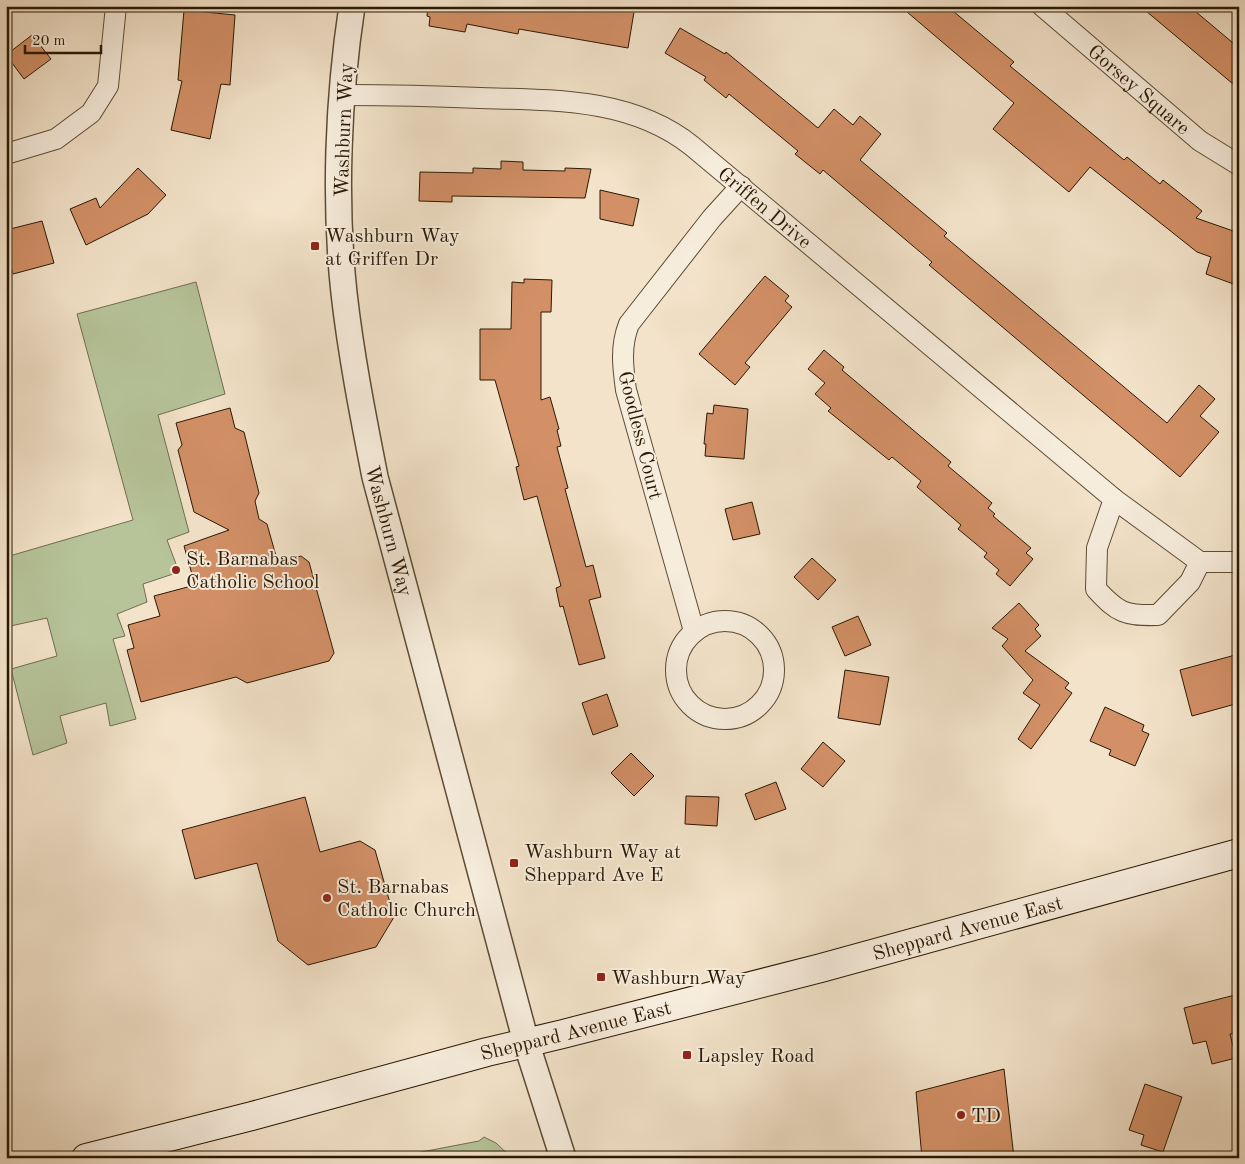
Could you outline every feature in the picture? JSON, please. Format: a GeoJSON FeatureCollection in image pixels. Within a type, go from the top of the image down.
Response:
{"type":"FeatureCollection","features":[{"type":"Feature","properties":{"kind":"main road","name":"Sheppard Avenue East"},"geometry":{"type":"LineString","coordinates":[[86,1158],[252,1116],[526,1042],[821,968],[1239,853]]}},
{"type":"Feature","properties":{"kind":"street"},"geometry":{"type":"LineString","coordinates":[[6,154],[56,139],[91,113],[108,86],[116,6]]}},
{"type":"Feature","properties":{"kind":"street","name":"Washburn Way"},"geometry":{"type":"LineString","coordinates":[[352,6],[346,44],[343,94],[340,233],[344,294],[371,457],[526,1042]]}},
{"type":"Feature","properties":{"kind":"street","name":"Gorsey Square"},"geometry":{"type":"LineString","coordinates":[[1042,6],[1200,141],[1239,165]]}},
{"type":"Feature","properties":{"kind":"street","name":"Griffen Drive"},"geometry":{"type":"LineString","coordinates":[[343,94],[562,100],[612,108],[648,118],[677,134],[1114,499],[1200,562]]}},
{"type":"Feature","properties":{"kind":"street","name":"Goodless Court"},"geometry":{"type":"LineString","coordinates":[[694,631],[626,390],[623,368],[624,337],[629,324],[712,218],[741,186]]}},
{"type":"Feature","properties":{"kind":"street"},"geometry":{"type":"LineString","coordinates":[[1114,499],[1097,548],[1096,589],[1112,606],[1133,616],[1158,615],[1190,582],[1200,562],[1239,562]]}},
{"type":"Feature","properties":{"kind":"street"},"geometry":{"type":"LineString","coordinates":[[725,620],[742,623],[757,632],[768,644],[774,660],[774,677],[769,693],[758,707],[744,716],[728,720],[711,718],[696,710],[685,700],[677,686],[675,671],[677,656],[683,642],[694,631],[708,623],[725,620]]}},
{"type":"Feature","properties":{"kind":"street"},"geometry":{"type":"LineString","coordinates":[[526,1042],[563,1158]]}},
{"type":"Feature","properties":{"kind":"green space"},"geometry":{"type":"Polygon","coordinates":[[[196,282],[225,394],[158,415],[189,532],[167,540],[179,572],[143,584],[147,602],[117,614],[125,636],[113,639],[136,719],[110,726],[106,703],[60,716],[67,743],[33,755],[11,669],[57,656],[47,618],[6,627],[6,557],[133,520],[77,314],[196,282]]]}},
{"type":"Feature","properties":{"kind":"green space"},"geometry":{"type":"Polygon","coordinates":[[[484,1137],[496,1143],[512,1158],[390,1158],[479,1141],[484,1137]]]}},
{"type":"Feature","properties":{"kind":"building"},"geometry":{"type":"Polygon","coordinates":[[[428,6],[635,6],[628,48],[519,29],[518,34],[467,24],[465,32],[429,26],[428,6]]]}},
{"type":"Feature","properties":{"kind":"building"},"geometry":{"type":"Polygon","coordinates":[[[900,6],[947,6],[1014,62],[1010,66],[1124,160],[1127,157],[1160,184],[1163,180],[1202,211],[1196,218],[1239,233],[1239,286],[1206,274],[1211,257],[1197,252],[1090,167],[1069,192],[993,129],[1014,103],[900,6]]]}},
{"type":"Feature","properties":{"kind":"building"},"geometry":{"type":"Polygon","coordinates":[[[1140,6],[1189,6],[1239,48],[1239,89],[1140,6]]]}},
{"type":"Feature","properties":{"kind":"building"},"geometry":{"type":"Polygon","coordinates":[[[184,10],[235,15],[230,85],[221,84],[210,139],[171,130],[182,81],[178,80],[184,10]]]}},
{"type":"Feature","properties":{"kind":"building"},"geometry":{"type":"Polygon","coordinates":[[[680,28],[725,54],[726,52],[818,128],[834,109],[853,125],[860,116],[881,134],[860,160],[947,233],[944,236],[1167,423],[1199,385],[1215,399],[1200,416],[1219,432],[1180,477],[929,265],[932,262],[823,170],[820,174],[795,154],[798,151],[729,94],[726,98],[704,80],[706,77],[665,53],[680,28]]]}},
{"type":"Feature","properties":{"kind":"building"},"geometry":{"type":"Polygon","coordinates":[[[32,35],[51,59],[24,79],[6,55],[32,35]]]}},
{"type":"Feature","properties":{"kind":"building"},"geometry":{"type":"Polygon","coordinates":[[[501,161],[523,162],[523,170],[565,171],[565,168],[591,169],[585,198],[452,196],[452,202],[419,201],[420,172],[473,173],[473,168],[501,169],[501,161]]]}},
{"type":"Feature","properties":{"kind":"building"},"geometry":{"type":"Polygon","coordinates":[[[138,168],[166,195],[148,214],[86,245],[70,209],[96,198],[100,208],[138,168]]]}},
{"type":"Feature","properties":{"kind":"building"},"geometry":{"type":"Polygon","coordinates":[[[600,190],[639,199],[633,226],[600,219],[600,190]]]}},
{"type":"Feature","properties":{"kind":"building"},"geometry":{"type":"Polygon","coordinates":[[[42,221],[54,263],[13,274],[6,248],[6,230],[42,221]]]}},
{"type":"Feature","properties":{"kind":"building"},"geometry":{"type":"Polygon","coordinates":[[[765,276],[789,296],[785,301],[792,307],[745,363],[750,367],[735,385],[699,354],[765,276]]]}},
{"type":"Feature","properties":{"kind":"building"},"geometry":{"type":"Polygon","coordinates":[[[524,279],[552,280],[551,312],[541,312],[541,400],[550,397],[559,429],[557,430],[561,446],[557,447],[568,488],[565,489],[586,567],[593,565],[601,597],[589,600],[605,658],[579,665],[563,606],[560,607],[556,588],[561,586],[537,496],[524,500],[516,467],[519,466],[495,380],[480,380],[480,329],[511,329],[512,282],[524,283],[524,279]]]}},
{"type":"Feature","properties":{"kind":"building"},"geometry":{"type":"Polygon","coordinates":[[[824,350],[844,367],[842,370],[951,462],[948,466],[992,503],[988,508],[995,514],[993,516],[1031,548],[1026,553],[1033,559],[1010,586],[996,574],[999,570],[984,557],[987,553],[958,529],[961,525],[917,487],[921,481],[892,457],[889,460],[828,411],[831,408],[815,394],[825,383],[808,369],[824,350]]]}},
{"type":"Feature","properties":{"kind":"building"},"geometry":{"type":"Polygon","coordinates":[[[714,405],[748,409],[744,459],[705,456],[706,444],[704,444],[707,413],[713,414],[714,405]]]}},
{"type":"Feature","properties":{"kind":"building"},"geometry":{"type":"Polygon","coordinates":[[[230,408],[235,428],[244,432],[259,493],[255,501],[259,519],[267,524],[278,563],[301,556],[309,562],[334,653],[329,661],[247,683],[236,677],[141,702],[127,650],[134,648],[128,625],[160,616],[154,596],[195,585],[184,546],[229,530],[194,512],[178,450],[182,445],[176,423],[230,408]]]}},
{"type":"Feature","properties":{"kind":"building"},"geometry":{"type":"Polygon","coordinates":[[[752,502],[760,534],[733,540],[725,509],[752,502]]]}},
{"type":"Feature","properties":{"kind":"building"},"geometry":{"type":"Polygon","coordinates":[[[812,558],[836,580],[818,600],[794,577],[812,558]]]}},
{"type":"Feature","properties":{"kind":"building"},"geometry":{"type":"Polygon","coordinates":[[[1019,603],[1039,625],[1035,629],[1041,636],[1025,651],[1069,683],[1065,688],[1072,693],[1031,749],[1018,739],[1040,705],[1023,693],[1033,680],[1002,646],[1008,639],[992,628],[1019,603]]]}},
{"type":"Feature","properties":{"kind":"building"},"geometry":{"type":"Polygon","coordinates":[[[858,616],[871,645],[845,656],[832,627],[858,616]]]}},
{"type":"Feature","properties":{"kind":"building"},"geometry":{"type":"Polygon","coordinates":[[[1239,654],[1239,703],[1192,716],[1180,670],[1239,654]]]}},
{"type":"Feature","properties":{"kind":"building"},"geometry":{"type":"Polygon","coordinates":[[[845,670],[889,677],[880,725],[838,718],[845,670]]]}},
{"type":"Feature","properties":{"kind":"building"},"geometry":{"type":"Polygon","coordinates":[[[607,694],[618,726],[593,735],[582,703],[607,694]]]}},
{"type":"Feature","properties":{"kind":"building"},"geometry":{"type":"Polygon","coordinates":[[[1105,707],[1144,725],[1142,731],[1149,734],[1135,766],[1109,755],[1111,750],[1090,741],[1105,707]]]}},
{"type":"Feature","properties":{"kind":"building"},"geometry":{"type":"Polygon","coordinates":[[[823,742],[845,761],[823,787],[801,769],[823,742]]]}},
{"type":"Feature","properties":{"kind":"building"},"geometry":{"type":"Polygon","coordinates":[[[631,753],[654,776],[634,796],[611,773],[631,753]]]}},
{"type":"Feature","properties":{"kind":"building"},"geometry":{"type":"Polygon","coordinates":[[[776,782],[786,809],[755,820],[745,794],[776,782]]]}},
{"type":"Feature","properties":{"kind":"building"},"geometry":{"type":"Polygon","coordinates":[[[686,796],[719,797],[717,826],[685,824],[686,796]]]}},
{"type":"Feature","properties":{"kind":"building","name":"St. Barnabas Catholic Church"},"geometry":{"type":"Polygon","coordinates":[[[305,797],[320,852],[360,841],[375,850],[394,917],[376,947],[308,965],[278,941],[257,863],[195,879],[182,830],[305,797]]]}},
{"type":"Feature","properties":{"kind":"building"},"geometry":{"type":"Polygon","coordinates":[[[1239,994],[1239,1032],[1230,1034],[1236,1058],[1212,1064],[1206,1041],[1193,1044],[1184,1008],[1239,994]]]}},
{"type":"Feature","properties":{"kind":"building"},"geometry":{"type":"Polygon","coordinates":[[[1004,1069],[1014,1158],[922,1158],[916,1092],[1004,1069]]]}},
{"type":"Feature","properties":{"kind":"building"},"geometry":{"type":"Polygon","coordinates":[[[1145,1084],[1182,1097],[1163,1152],[1141,1145],[1144,1135],[1129,1130],[1145,1084]]]}},
{"type":"Feature","properties":{"kind":"place","name":"Washburn Way at Griffen Dr"},"geometry":{"type":"Point","coordinates":[315,246]}},
{"type":"Feature","properties":{"kind":"place","name":"St. Barnabas Catholic School"},"geometry":{"type":"Point","coordinates":[176,570]}},
{"type":"Feature","properties":{"kind":"place","name":"Washburn Way at Sheppard Ave E"},"geometry":{"type":"Point","coordinates":[514,863]}},
{"type":"Feature","properties":{"kind":"place","name":"St. Barnabas Catholic Church"},"geometry":{"type":"Point","coordinates":[327,898]}},
{"type":"Feature","properties":{"kind":"place","name":"Washburn Way"},"geometry":{"type":"Point","coordinates":[601,977]}},
{"type":"Feature","properties":{"kind":"place","name":"Lapsley Road"},"geometry":{"type":"Point","coordinates":[687,1055]}},
{"type":"Feature","properties":{"kind":"place","name":"TD"},"geometry":{"type":"Point","coordinates":[961,1115]}}]}
